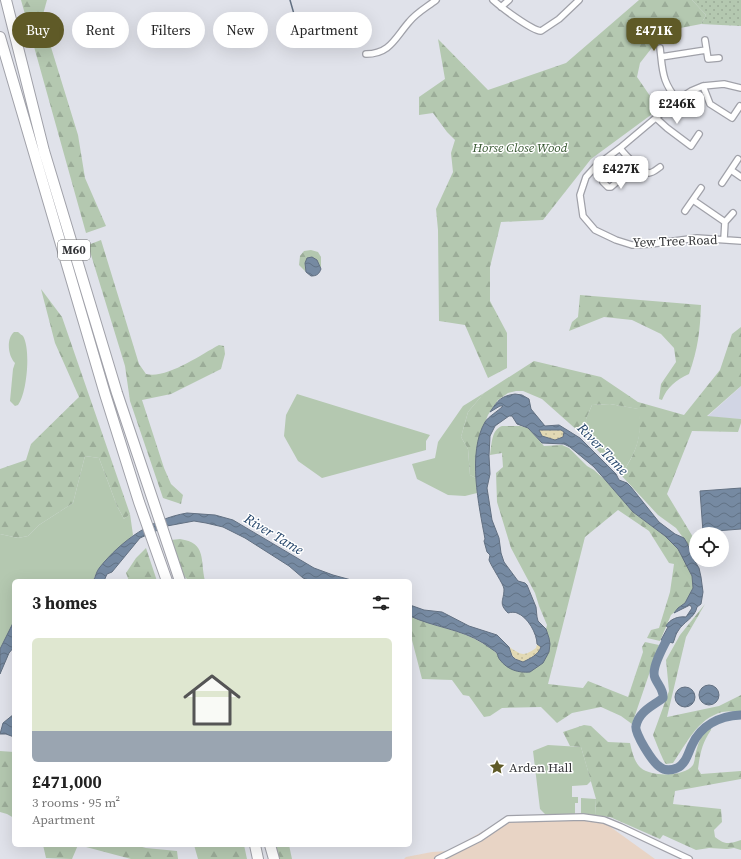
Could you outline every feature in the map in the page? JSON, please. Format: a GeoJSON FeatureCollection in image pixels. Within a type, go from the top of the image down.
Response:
{"type":"FeatureCollection","features":[{"type":"Feature","properties":{"kind":"highway","name":"M60"},"geometry":{"type":"LineString","coordinates":[[6,0],[44,151],[117,393],[179,579]]}},
{"type":"Feature","properties":{"kind":"highway","name":"M60"},"geometry":{"type":"LineString","coordinates":[[0,37],[105,394],[139,502],[165,576]]}},
{"type":"Feature","properties":{"kind":"highway"},"geometry":{"type":"LineString","coordinates":[[255,847],[258,859]]}},
{"type":"Feature","properties":{"kind":"highway"},"geometry":{"type":"LineString","coordinates":[[271,847],[274,859]]}},
{"type":"Feature","properties":{"kind":"street"},"geometry":{"type":"LineString","coordinates":[[366,54],[375,54],[386,50],[409,21],[436,0]]}},
{"type":"Feature","properties":{"kind":"street"},"geometry":{"type":"LineString","coordinates":[[493,0],[533,28],[542,31],[546,30],[579,0]]}},
{"type":"Feature","properties":{"kind":"street"},"geometry":{"type":"LineString","coordinates":[[501,7],[509,0]]}},
{"type":"Feature","properties":{"kind":"street"},"geometry":{"type":"LineString","coordinates":[[705,40],[708,59],[719,58]]}},
{"type":"Feature","properties":{"kind":"street"},"geometry":{"type":"LineString","coordinates":[[660,48],[663,77],[669,90],[677,100]]}},
{"type":"Feature","properties":{"kind":"street"},"geometry":{"type":"LineString","coordinates":[[661,57],[706,50]]}},
{"type":"Feature","properties":{"kind":"street","name":"Yew Tree Road"},"geometry":{"type":"LineString","coordinates":[[741,88],[724,84],[703,86],[691,91],[677,100],[620,148],[596,166],[586,177],[580,195],[583,216],[595,230],[616,240],[632,245],[697,238],[741,241]]}},
{"type":"Feature","properties":{"kind":"street"},"geometry":{"type":"LineString","coordinates":[[703,86],[710,104],[732,118],[740,106]]}},
{"type":"Feature","properties":{"kind":"street"},"geometry":{"type":"LineString","coordinates":[[656,118],[691,146],[699,134]]}},
{"type":"Feature","properties":{"kind":"street"},"geometry":{"type":"LineString","coordinates":[[620,148],[647,173],[651,173],[660,167]]}},
{"type":"Feature","properties":{"kind":"street"},"geometry":{"type":"LineString","coordinates":[[722,183],[738,159]]}},
{"type":"Feature","properties":{"kind":"street"},"geometry":{"type":"LineString","coordinates":[[603,182],[608,187],[611,187],[636,164]]}},
{"type":"Feature","properties":{"kind":"street"},"geometry":{"type":"LineString","coordinates":[[731,170],[741,177]]}},
{"type":"Feature","properties":{"kind":"street"},"geometry":{"type":"LineString","coordinates":[[685,211],[700,188]]}},
{"type":"Feature","properties":{"kind":"street"},"geometry":{"type":"LineString","coordinates":[[693,200],[725,222]]}},
{"type":"Feature","properties":{"kind":"street"},"geometry":{"type":"LineString","coordinates":[[724,239],[725,222],[733,213]]}},
{"type":"Feature","properties":{"kind":"street"},"geometry":{"type":"LineString","coordinates":[[438,859],[480,838],[508,819],[583,817],[604,820],[689,859]]}},
{"type":"Feature","properties":{"kind":"shaded area"},"geometry":{"type":"Polygon","coordinates":[[[741,386],[741,419],[707,417],[737,390],[741,386]]]}},
{"type":"Feature","properties":{"kind":"shaded area"},"geometry":{"type":"Polygon","coordinates":[[[575,819],[605,823],[655,859],[404,859],[406,857],[432,852],[448,851],[501,821],[575,819]]]}},
{"type":"Feature","properties":{"kind":"green space"},"geometry":{"type":"Polygon","coordinates":[[[21,0],[47,0],[44,12],[24,12],[21,0]]]}},
{"type":"Feature","properties":{"kind":"green space","name":"Horse Close Wood"},"geometry":{"type":"Polygon","coordinates":[[[639,0],[692,0],[706,15],[701,24],[665,31],[640,63],[637,77],[659,109],[591,159],[543,220],[501,222],[490,267],[490,301],[507,333],[507,368],[488,378],[465,325],[439,321],[438,230],[436,209],[453,172],[451,153],[455,140],[433,113],[419,115],[419,97],[445,79],[438,39],[488,90],[566,63],[639,0]]]}},
{"type":"Feature","properties":{"kind":"green space"},"geometry":{"type":"Polygon","coordinates":[[[692,0],[741,0],[741,26],[701,24],[706,15],[692,0]]]}},
{"type":"Feature","properties":{"kind":"green space"},"geometry":{"type":"Polygon","coordinates":[[[34,48],[51,48],[78,135],[85,178],[106,226],[86,233],[34,48]]]}},
{"type":"Feature","properties":{"kind":"green space"},"geometry":{"type":"Polygon","coordinates":[[[101,240],[139,364],[146,374],[154,375],[173,370],[219,345],[224,346],[225,354],[221,369],[171,394],[142,400],[164,468],[171,484],[183,495],[181,504],[163,498],[130,401],[125,366],[88,245],[101,240]]]}},
{"type":"Feature","properties":{"kind":"green space"},"geometry":{"type":"Polygon","coordinates":[[[311,250],[318,252],[321,257],[321,269],[317,260],[305,263],[306,272],[299,265],[300,256],[304,251],[311,250]]]}},
{"type":"Feature","properties":{"kind":"green space"},"geometry":{"type":"Polygon","coordinates":[[[41,289],[62,317],[130,514],[124,519],[117,506],[99,458],[85,456],[73,503],[39,525],[28,536],[18,538],[0,534],[0,469],[26,460],[31,444],[79,397],[55,343],[41,289]]]}},
{"type":"Feature","properties":{"kind":"green space"},"geometry":{"type":"Polygon","coordinates":[[[580,295],[701,305],[698,340],[689,374],[672,384],[666,391],[662,400],[659,399],[661,384],[676,362],[674,348],[661,334],[632,320],[604,317],[569,331],[572,322],[578,317],[580,295]]]}},
{"type":"Feature","properties":{"kind":"green space"},"geometry":{"type":"Polygon","coordinates":[[[741,327],[741,386],[707,416],[741,419],[738,432],[692,431],[667,494],[689,530],[689,546],[676,528],[658,515],[621,475],[631,459],[637,444],[640,428],[638,409],[610,404],[592,405],[586,419],[587,439],[542,399],[523,391],[508,393],[498,400],[488,415],[481,432],[477,449],[476,478],[470,475],[468,449],[461,437],[468,412],[484,393],[534,361],[601,377],[638,402],[684,415],[720,370],[732,334],[741,327]]]}},
{"type":"Feature","properties":{"kind":"green space"},"geometry":{"type":"Polygon","coordinates":[[[14,332],[18,332],[23,336],[27,351],[26,382],[21,399],[18,405],[15,406],[10,401],[13,369],[15,363],[9,352],[11,335],[14,332]]]}},
{"type":"Feature","properties":{"kind":"green space"},"geometry":{"type":"Polygon","coordinates":[[[484,393],[468,412],[461,437],[468,449],[470,475],[476,478],[477,493],[465,496],[448,495],[417,479],[412,464],[435,458],[438,442],[463,406],[484,393]]]}},
{"type":"Feature","properties":{"kind":"green space"},"geometry":{"type":"Polygon","coordinates":[[[297,394],[430,435],[426,441],[426,450],[322,478],[298,461],[284,436],[286,415],[297,394]]]}},
{"type":"Feature","properties":{"kind":"green space"},"geometry":{"type":"Polygon","coordinates":[[[610,404],[639,409],[640,428],[637,444],[631,459],[621,475],[587,439],[586,419],[592,405],[610,404]]]}},
{"type":"Feature","properties":{"kind":"green space"},"geometry":{"type":"Polygon","coordinates":[[[502,426],[520,426],[528,428],[544,446],[562,445],[569,448],[587,466],[606,481],[633,512],[666,537],[678,549],[692,576],[693,588],[685,603],[671,615],[660,641],[647,638],[651,630],[659,628],[670,592],[674,564],[669,563],[649,531],[618,510],[585,537],[548,684],[583,688],[588,681],[628,697],[643,652],[642,647],[645,642],[659,645],[632,724],[621,716],[601,707],[572,713],[557,723],[541,707],[502,708],[490,716],[484,717],[469,696],[463,695],[452,680],[422,679],[412,640],[412,617],[474,638],[492,649],[500,660],[506,665],[522,672],[530,672],[549,638],[546,629],[547,625],[535,593],[511,548],[497,502],[496,473],[503,467],[502,453],[490,455],[494,434],[498,428],[502,426]]]}},
{"type":"Feature","properties":{"kind":"green space"},"geometry":{"type":"Polygon","coordinates":[[[85,456],[99,458],[117,506],[124,519],[130,514],[133,535],[98,569],[94,579],[12,579],[12,625],[0,649],[0,534],[18,538],[28,536],[39,525],[73,503],[85,456]]]}},
{"type":"Feature","properties":{"kind":"green space"},"geometry":{"type":"Polygon","coordinates":[[[180,539],[195,544],[201,554],[205,579],[187,579],[182,574],[171,540],[180,539]]]}},
{"type":"Feature","properties":{"kind":"green space"},"geometry":{"type":"Polygon","coordinates":[[[146,548],[156,579],[128,579],[126,573],[136,558],[146,548]]]}},
{"type":"Feature","properties":{"kind":"green space"},"geometry":{"type":"Polygon","coordinates":[[[705,604],[686,637],[667,717],[719,706],[741,695],[741,711],[722,712],[713,715],[693,733],[673,763],[666,764],[653,735],[669,691],[666,660],[680,635],[705,604]]]}},
{"type":"Feature","properties":{"kind":"green space"},"geometry":{"type":"Polygon","coordinates":[[[584,725],[591,726],[608,742],[630,743],[637,763],[641,768],[652,773],[660,774],[676,774],[689,769],[693,765],[700,740],[704,733],[711,727],[711,730],[705,739],[698,769],[701,774],[741,771],[741,779],[675,791],[673,804],[721,809],[722,822],[714,830],[715,837],[727,843],[741,840],[741,850],[734,848],[709,848],[696,850],[663,835],[660,839],[610,817],[595,816],[596,799],[581,747],[570,746],[563,732],[584,725]]]}},
{"type":"Feature","properties":{"kind":"green space"},"geometry":{"type":"Polygon","coordinates":[[[548,745],[581,747],[591,781],[587,785],[572,786],[572,797],[578,797],[578,803],[575,803],[575,814],[546,815],[540,809],[533,751],[548,745]]]}},
{"type":"Feature","properties":{"kind":"green space"},"geometry":{"type":"Polygon","coordinates":[[[0,751],[12,752],[12,817],[0,812],[0,751]]]}},
{"type":"Feature","properties":{"kind":"green space"},"geometry":{"type":"Polygon","coordinates":[[[581,798],[596,799],[595,816],[581,815],[581,798]]]}},
{"type":"Feature","properties":{"kind":"green space"},"geometry":{"type":"Polygon","coordinates":[[[43,847],[77,847],[72,859],[46,858],[43,847]]]}},
{"type":"Feature","properties":{"kind":"green space"},"geometry":{"type":"Polygon","coordinates":[[[86,847],[142,847],[177,851],[178,859],[131,859],[86,847]]]}},
{"type":"Feature","properties":{"kind":"green space"},"geometry":{"type":"Polygon","coordinates":[[[195,847],[244,847],[247,859],[198,859],[195,847]]]}},
{"type":"Feature","properties":{"kind":"green space"},"geometry":{"type":"Polygon","coordinates":[[[275,847],[289,847],[292,859],[278,859],[275,847]]]}},
{"type":"Feature","properties":{"kind":"sand"},"geometry":{"type":"Polygon","coordinates":[[[539,430],[561,430],[564,432],[563,437],[555,440],[542,436],[539,430]]]}},
{"type":"Feature","properties":{"kind":"sand"},"geometry":{"type":"Polygon","coordinates":[[[537,644],[541,647],[538,652],[524,662],[514,657],[509,647],[522,654],[525,654],[536,648],[537,644]]]}},
{"type":"Feature","properties":{"kind":"water"},"geometry":{"type":"Polygon","coordinates":[[[312,257],[317,260],[321,269],[315,276],[311,276],[306,272],[305,263],[307,258],[312,257]]]}},
{"type":"Feature","properties":{"kind":"water"},"geometry":{"type":"Polygon","coordinates":[[[515,394],[522,395],[529,399],[531,409],[545,426],[559,425],[580,438],[616,474],[619,480],[627,483],[631,487],[659,522],[675,534],[684,538],[689,548],[689,567],[699,568],[703,592],[701,604],[697,607],[694,614],[680,628],[673,643],[661,640],[668,627],[666,626],[674,618],[686,617],[692,608],[690,605],[674,613],[685,603],[693,588],[692,576],[678,549],[665,536],[633,512],[594,467],[570,447],[564,444],[542,443],[528,428],[517,424],[512,416],[509,416],[495,426],[490,436],[490,474],[487,488],[492,520],[499,538],[504,562],[518,581],[527,585],[536,607],[538,621],[546,629],[550,644],[549,652],[543,663],[530,672],[517,671],[506,666],[499,659],[496,652],[474,638],[466,634],[412,617],[412,606],[424,610],[442,612],[469,626],[497,635],[509,647],[512,656],[523,662],[531,658],[540,650],[541,647],[537,644],[534,631],[525,618],[516,613],[508,613],[503,607],[502,602],[504,589],[489,560],[490,555],[487,552],[484,541],[485,539],[476,480],[477,449],[480,435],[486,420],[503,406],[500,406],[490,412],[500,399],[515,394]],[[539,430],[542,436],[555,440],[563,437],[564,432],[561,430],[539,430]]]}},
{"type":"Feature","properties":{"kind":"water"},"geometry":{"type":"Polygon","coordinates":[[[741,488],[741,529],[729,530],[729,527],[703,527],[700,491],[741,488]]]}},
{"type":"Feature","properties":{"kind":"water"},"geometry":{"type":"Polygon","coordinates":[[[187,513],[215,515],[233,520],[314,568],[348,579],[303,578],[289,566],[245,538],[223,527],[194,521],[167,526],[140,538],[112,572],[107,574],[105,579],[94,579],[100,567],[128,540],[150,526],[174,516],[187,513]]]}},
{"type":"Feature","properties":{"kind":"water"},"geometry":{"type":"Polygon","coordinates":[[[12,625],[12,649],[0,674],[0,649],[12,625]]]}},
{"type":"Feature","properties":{"kind":"water"},"geometry":{"type":"Polygon","coordinates":[[[705,685],[713,685],[719,691],[719,699],[713,705],[705,705],[699,699],[699,691],[705,685]]]}},
{"type":"Feature","properties":{"kind":"water"},"geometry":{"type":"Polygon","coordinates":[[[685,687],[692,690],[695,697],[692,704],[685,707],[678,704],[675,697],[678,690],[685,687]]]}},
{"type":"Feature","properties":{"kind":"water"},"geometry":{"type":"Polygon","coordinates":[[[12,716],[12,736],[0,734],[3,723],[12,716]]]}},
{"type":"Feature","properties":{"kind":"waterway"},"geometry":{"type":"LineString","coordinates":[[290,0],[293,12]]}},
{"type":"Feature","properties":{"kind":"waterway","name":"River Tame"},"geometry":{"type":"LineString","coordinates":[[671,632],[659,655],[654,674],[662,690],[663,698],[640,716],[636,726],[638,735],[653,760],[660,767],[666,770],[677,768],[683,764],[696,738],[706,727],[726,717],[741,715]]}},
{"type":"Feature","properties":{"kind":"place","name":"Arden Hall"},"geometry":{"type":"Point","coordinates":[497,767]}}]}
